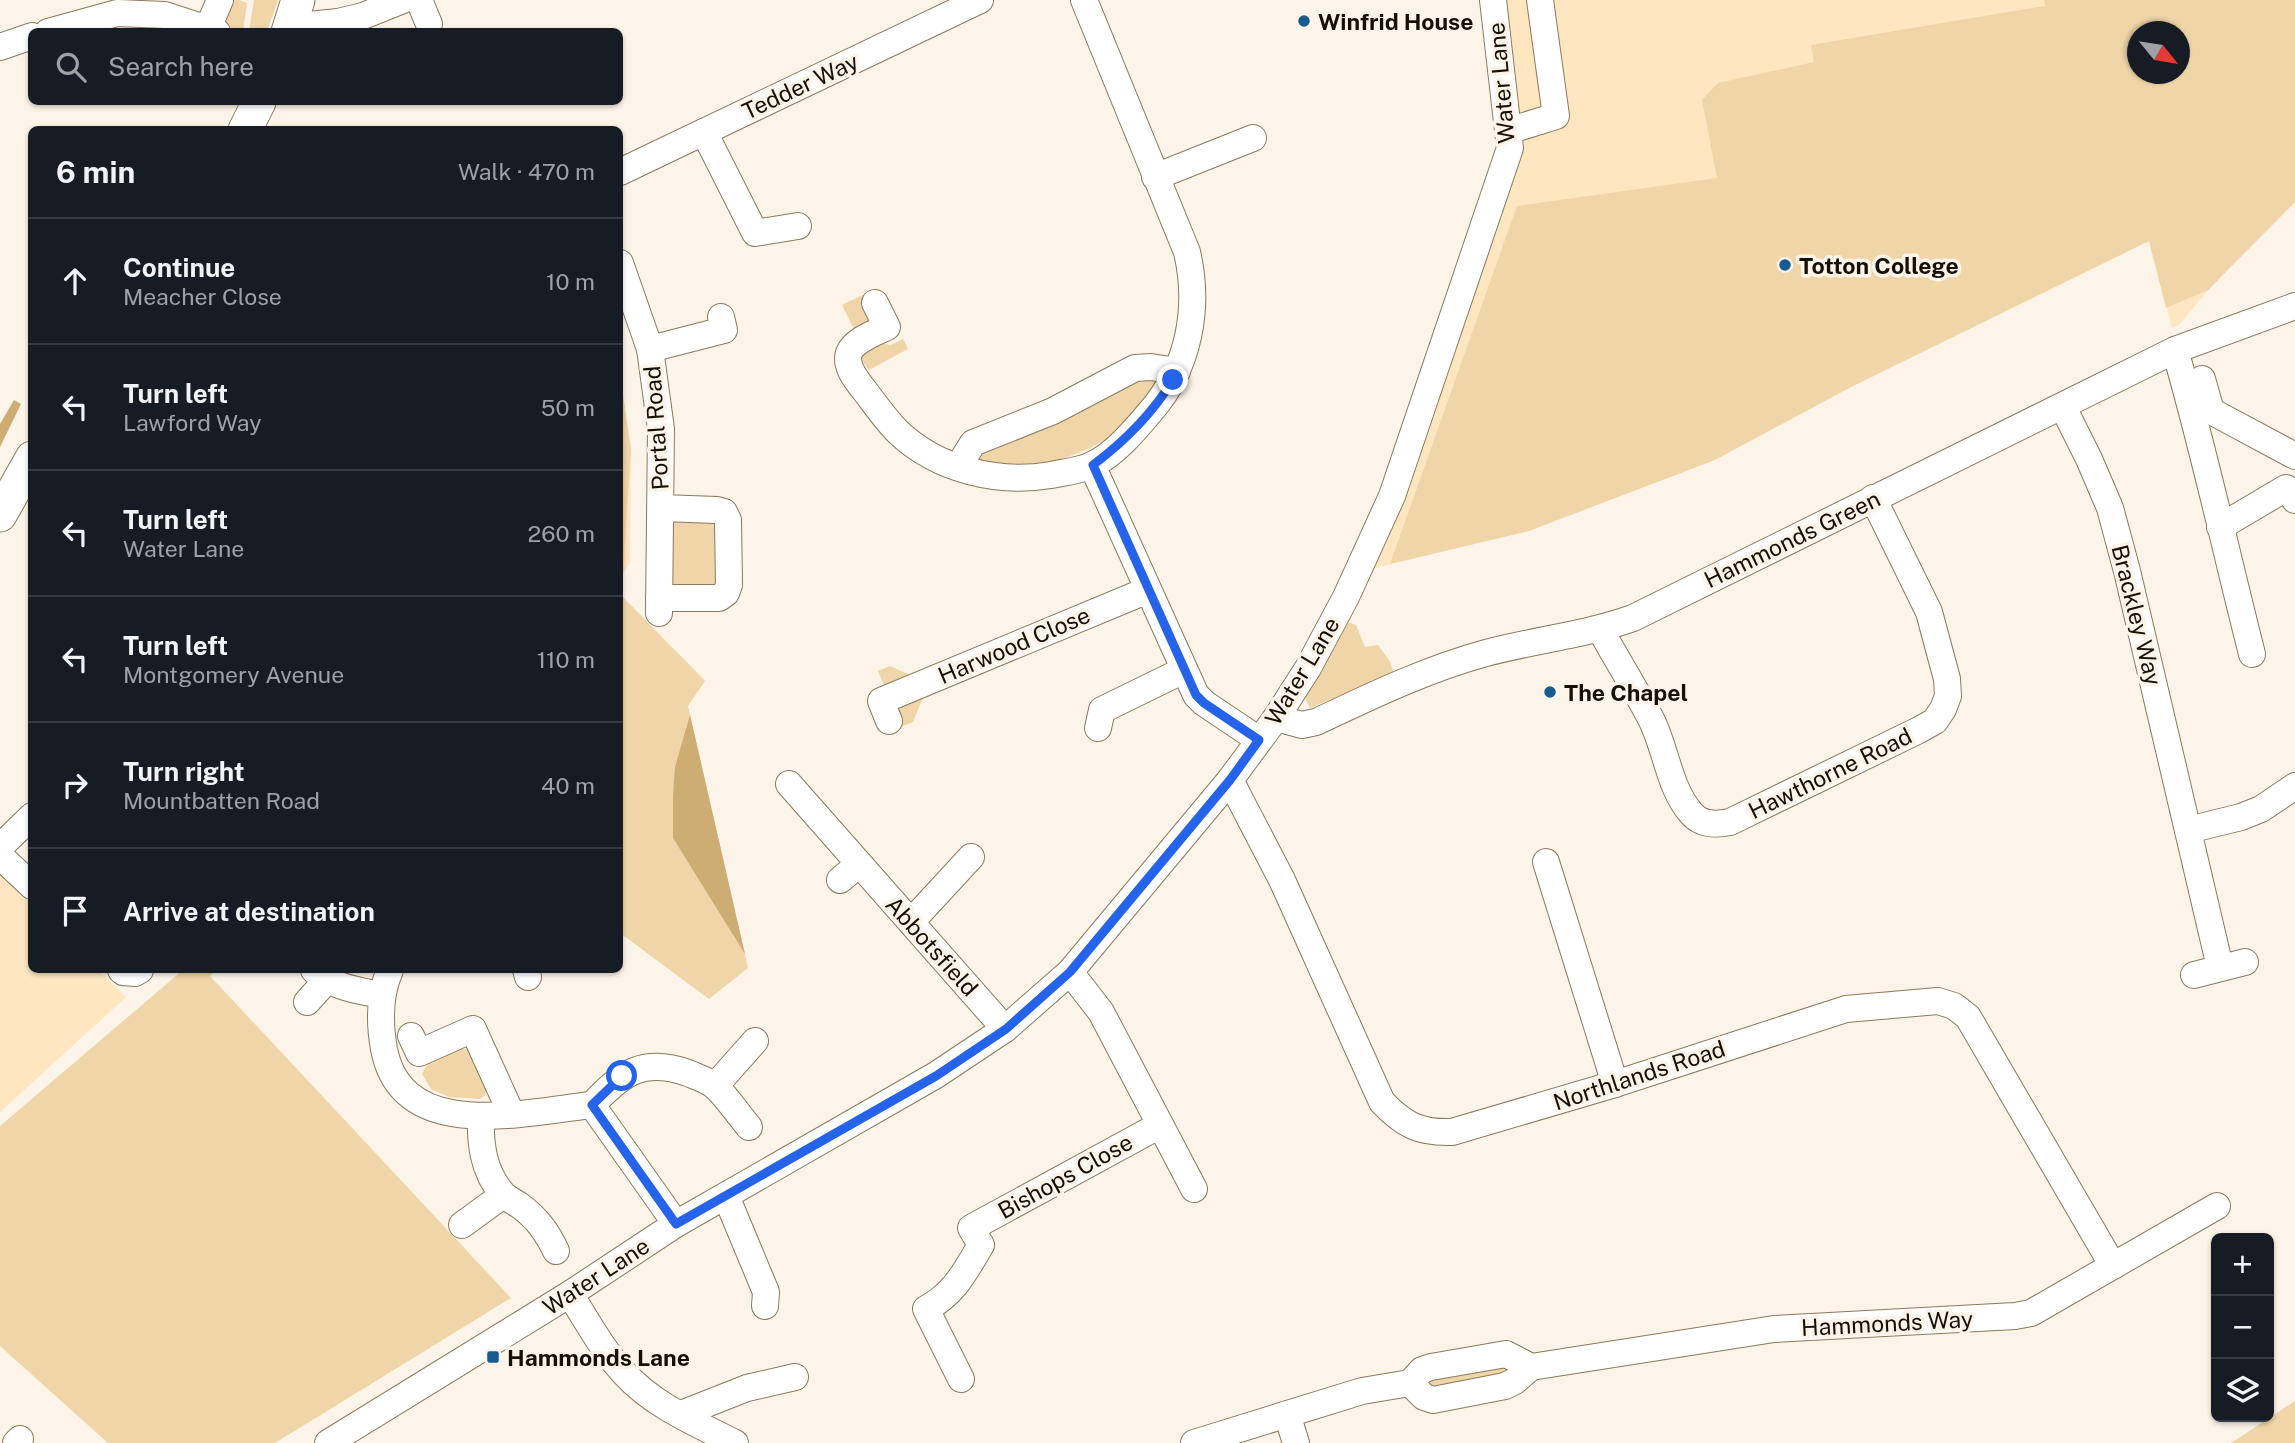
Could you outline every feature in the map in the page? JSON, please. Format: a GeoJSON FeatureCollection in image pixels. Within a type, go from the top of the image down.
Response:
{"type":"FeatureCollection","features":[{"type":"Feature","properties":{"kind":"main road"},"geometry":{"type":"LineString","coordinates":[[247,126],[258,105]]}},
{"type":"Feature","properties":{"kind":"main road"},"geometry":{"type":"LineString","coordinates":[[0,515],[28,465]]}},
{"type":"Feature","properties":{"kind":"street"},"geometry":{"type":"LineString","coordinates":[[213,28],[220,0]]}},
{"type":"Feature","properties":{"kind":"street"},"geometry":{"type":"LineString","coordinates":[[292,20],[338,22],[363,16],[403,0]]}},
{"type":"Feature","properties":{"kind":"street","name":"Tedder Way"},"geometry":{"type":"LineString","coordinates":[[623,171],[980,0]]}},
{"type":"Feature","properties":{"kind":"street"},"geometry":{"type":"LineString","coordinates":[[875,303],[890,333],[855,344],[848,355],[849,367],[897,431],[916,447],[958,467],[1009,479],[1040,477],[1093,465],[1138,427],[1158,404],[1177,372],[1189,332],[1193,280],[1187,252],[1084,0]]}},
{"type":"Feature","properties":{"kind":"street","name":"Water Lane"},"geometry":{"type":"LineString","coordinates":[[328,1443],[570,1294],[676,1224],[936,1076],[1006,1029],[1070,972],[1230,780],[1276,718],[1308,668],[1392,496],[1510,148],[1493,0]]}},
{"type":"Feature","properties":{"kind":"street"},"geometry":{"type":"LineString","coordinates":[[1508,131],[1556,116],[1540,0]]}},
{"type":"Feature","properties":{"kind":"street"},"geometry":{"type":"LineString","coordinates":[[63,28],[117,13],[165,15],[206,28]]}},
{"type":"Feature","properties":{"kind":"street"},"geometry":{"type":"LineString","coordinates":[[0,47],[28,37]]}},
{"type":"Feature","properties":{"kind":"street"},"geometry":{"type":"LineString","coordinates":[[704,132],[755,233],[798,226]]}},
{"type":"Feature","properties":{"kind":"street"},"geometry":{"type":"LineString","coordinates":[[1155,177],[1253,138]]}},
{"type":"Feature","properties":{"kind":"street","name":"Portal Road"},"geometry":{"type":"LineString","coordinates":[[623,272],[650,349],[661,429],[659,606],[719,598],[726,593],[729,585],[729,520],[724,512],[661,508]]}},
{"type":"Feature","properties":{"kind":"street","name":"Hammonds Green"},"geometry":{"type":"LineString","coordinates":[[1276,718],[1303,725],[1316,722],[1440,667],[1488,652],[1601,629],[1633,618],[2184,347],[2295,306]]}},
{"type":"Feature","properties":{"kind":"street","name":"Portal Road"},"geometry":{"type":"LineString","coordinates":[[650,349],[724,330]]}},
{"type":"Feature","properties":{"kind":"street"},"geometry":{"type":"LineString","coordinates":[[2184,347],[2211,411],[2295,456]]}},
{"type":"Feature","properties":{"kind":"street"},"geometry":{"type":"LineString","coordinates":[[2184,347],[2196,424],[2252,654]]}},
{"type":"Feature","properties":{"kind":"street"},"geometry":{"type":"LineString","coordinates":[[958,467],[973,443],[1053,411],[1135,369],[1151,367],[1177,372]]}},
{"type":"Feature","properties":{"kind":"street","name":"Brackley Way"},"geometry":{"type":"LineString","coordinates":[[2063,407],[2110,508],[2188,830],[2232,965],[2194,975]]}},
{"type":"Feature","properties":{"kind":"street"},"geometry":{"type":"LineString","coordinates":[[1093,465],[1196,695],[1259,740]]}},
{"type":"Feature","properties":{"kind":"street"},"geometry":{"type":"LineString","coordinates":[[2220,527],[2286,488],[2295,500]]}},
{"type":"Feature","properties":{"kind":"street","name":"Hawthorne Road"},"geometry":{"type":"LineString","coordinates":[[1601,629],[1651,719],[1681,799],[1692,815],[1705,823],[1717,825],[1742,816],[1919,730],[1935,721],[1943,709],[1948,696],[1947,679],[1929,612],[1873,498]]}},
{"type":"Feature","properties":{"kind":"street","name":"Harwood Close"},"geometry":{"type":"LineString","coordinates":[[881,702],[1148,590]]}},
{"type":"Feature","properties":{"kind":"street"},"geometry":{"type":"LineString","coordinates":[[1098,727],[1102,710],[1184,670]]}},
{"type":"Feature","properties":{"kind":"street","name":"Northlands Road"},"geometry":{"type":"LineString","coordinates":[[1230,780],[1282,880],[1382,1102],[1396,1117],[1411,1126],[1430,1132],[1452,1132],[1615,1084],[1846,1009],[1938,1002],[1954,1006],[1968,1017],[2113,1266]]}},
{"type":"Feature","properties":{"kind":"street","name":"Abbotsfield"},"geometry":{"type":"LineString","coordinates":[[789,784],[850,872],[911,922],[1006,1029]]}},
{"type":"Feature","properties":{"kind":"street"},"geometry":{"type":"LineString","coordinates":[[2188,830],[2241,817],[2260,809],[2295,786]]}},
{"type":"Feature","properties":{"kind":"street"},"geometry":{"type":"LineString","coordinates":[[0,847],[28,820]]}},
{"type":"Feature","properties":{"kind":"street"},"geometry":{"type":"LineString","coordinates":[[0,856],[28,882]]}},
{"type":"Feature","properties":{"kind":"street"},"geometry":{"type":"LineString","coordinates":[[911,922],[971,857]]}},
{"type":"Feature","properties":{"kind":"street"},"geometry":{"type":"LineString","coordinates":[[1546,862],[1615,1084]]}},
{"type":"Feature","properties":{"kind":"street","name":"Bishops Close"},"geometry":{"type":"LineString","coordinates":[[1070,972],[1101,1012],[1194,1189]]}},
{"type":"Feature","properties":{"kind":"street"},"geometry":{"type":"LineString","coordinates":[[389,973],[381,995],[381,1035],[392,1074],[402,1089],[418,1101],[440,1111],[461,1116],[481,1116],[592,1105],[607,1089],[636,1068],[656,1066],[675,1069],[715,1086],[748,1127]]}},
{"type":"Feature","properties":{"kind":"street"},"geometry":{"type":"LineString","coordinates":[[307,1002],[321,975],[349,989],[381,995]]}},
{"type":"Feature","properties":{"kind":"street"},"geometry":{"type":"LineString","coordinates":[[411,1036],[419,1053],[472,1028],[512,1113]]}},
{"type":"Feature","properties":{"kind":"street"},"geometry":{"type":"LineString","coordinates":[[715,1086],[755,1041]]}},
{"type":"Feature","properties":{"kind":"street"},"geometry":{"type":"LineString","coordinates":[[592,1105],[676,1224]]}},
{"type":"Feature","properties":{"kind":"street"},"geometry":{"type":"LineString","coordinates":[[481,1116],[484,1157],[491,1177],[503,1195],[533,1216],[545,1229],[556,1251]]}},
{"type":"Feature","properties":{"kind":"street","name":"Bishops Close"},"geometry":{"type":"LineString","coordinates":[[961,1379],[926,1309],[944,1298],[965,1272],[981,1245],[971,1228],[1160,1125]]}},
{"type":"Feature","properties":{"kind":"street"},"geometry":{"type":"LineString","coordinates":[[462,1225],[503,1195]]}},
{"type":"Feature","properties":{"kind":"street"},"geometry":{"type":"LineString","coordinates":[[726,1196],[766,1292],[765,1306]]}},
{"type":"Feature","properties":{"kind":"street","name":"Hammonds Way"},"geometry":{"type":"LineString","coordinates":[[1194,1443],[1362,1391],[1410,1383],[1422,1370],[1506,1354],[1531,1367],[1774,1329],[2031,1313],[2217,1206]]}},
{"type":"Feature","properties":{"kind":"street"},"geometry":{"type":"LineString","coordinates":[[570,1294],[609,1355],[626,1376],[645,1392],[735,1443]]}},
{"type":"Feature","properties":{"kind":"street"},"geometry":{"type":"LineString","coordinates":[[681,1414],[747,1388],[795,1377]]}},
{"type":"Feature","properties":{"kind":"street"},"geometry":{"type":"LineString","coordinates":[[1287,1414],[1296,1443]]}},
{"type":"Feature","properties":{"kind":"shaded area"},"geometry":{"type":"Polygon","coordinates":[[[227,0],[247,3],[243,28],[232,28],[226,21],[227,0]]]}},
{"type":"Feature","properties":{"kind":"shaded area"},"geometry":{"type":"Polygon","coordinates":[[[254,0],[278,0],[268,28],[249,28],[254,0]]]}},
{"type":"Feature","properties":{"kind":"shaded area","name":"Totton College"},"geometry":{"type":"Polygon","coordinates":[[[1493,0],[2295,0],[2295,202],[2208,290],[2179,325],[2172,328],[2149,241],[1847,389],[1505,536],[1383,566],[1359,569],[1510,148],[1493,0]]]}},
{"type":"Feature","properties":{"kind":"shaded area","name":"Totton College"},"geometry":{"type":"Polygon","coordinates":[[[2044,0],[2295,0],[2295,202],[2208,290],[2166,308],[2149,241],[1851,387],[1715,460],[1529,531],[1390,564],[1517,206],[1717,178],[1702,100],[1718,83],[1814,62],[1811,45],[2045,6],[2044,0]]]}},
{"type":"Feature","properties":{"kind":"shaded area"},"geometry":{"type":"Polygon","coordinates":[[[877,288],[875,318],[854,329],[842,305],[877,288]]]}},
{"type":"Feature","properties":{"kind":"shaded area"},"geometry":{"type":"Polygon","coordinates":[[[903,339],[908,349],[869,370],[860,358],[862,351],[879,343],[891,345],[903,339]]]}},
{"type":"Feature","properties":{"kind":"shaded area"},"geometry":{"type":"Polygon","coordinates":[[[1136,376],[1155,377],[1157,385],[1133,414],[1106,440],[1050,462],[1009,467],[991,465],[977,459],[984,444],[1136,376]]]}},
{"type":"Feature","properties":{"kind":"shaded area"},"geometry":{"type":"Polygon","coordinates":[[[623,396],[631,449],[630,562],[623,573],[623,396]]]}},
{"type":"Feature","properties":{"kind":"shaded area"},"geometry":{"type":"Polygon","coordinates":[[[623,396],[631,449],[623,575],[623,396]]]}},
{"type":"Feature","properties":{"kind":"shaded area"},"geometry":{"type":"Polygon","coordinates":[[[14,400],[21,404],[0,447],[0,424],[14,400]]]}},
{"type":"Feature","properties":{"kind":"shaded area"},"geometry":{"type":"Polygon","coordinates":[[[715,515],[723,587],[668,591],[670,519],[715,515]]]}},
{"type":"Feature","properties":{"kind":"shaded area"},"geometry":{"type":"Polygon","coordinates":[[[623,597],[705,681],[688,706],[748,968],[709,999],[623,935],[623,597]]]}},
{"type":"Feature","properties":{"kind":"shaded area"},"geometry":{"type":"Polygon","coordinates":[[[1347,622],[1356,625],[1365,647],[1378,645],[1394,673],[1310,708],[1305,698],[1347,622]]]}},
{"type":"Feature","properties":{"kind":"shaded area"},"geometry":{"type":"Polygon","coordinates":[[[890,666],[917,678],[885,687],[878,671],[890,666]]]}},
{"type":"Feature","properties":{"kind":"shaded area"},"geometry":{"type":"Polygon","coordinates":[[[924,695],[913,722],[901,727],[895,704],[924,695]]]}},
{"type":"Feature","properties":{"kind":"shaded area"},"geometry":{"type":"Polygon","coordinates":[[[690,715],[745,954],[673,838],[675,767],[690,715]]]}},
{"type":"Feature","properties":{"kind":"shaded area"},"geometry":{"type":"Polygon","coordinates":[[[0,873],[28,901],[28,973],[101,973],[126,997],[0,1112],[0,873]]]}},
{"type":"Feature","properties":{"kind":"shaded area"},"geometry":{"type":"Polygon","coordinates":[[[179,973],[214,973],[210,976],[511,1298],[275,1443],[108,1443],[0,1346],[0,1126],[179,973]]]}},
{"type":"Feature","properties":{"kind":"shaded area"},"geometry":{"type":"Polygon","coordinates":[[[459,1048],[470,1050],[487,1089],[480,1099],[449,1097],[431,1089],[422,1074],[428,1063],[459,1048]]]}},
{"type":"Feature","properties":{"kind":"shaded area"},"geometry":{"type":"Polygon","coordinates":[[[1504,1366],[1506,1373],[1430,1388],[1426,1378],[1504,1366]]]}},
{"type":"Feature","properties":{"kind":"shaded area"},"geometry":{"type":"Polygon","coordinates":[[[2295,1401],[2295,1443],[2231,1443],[2263,1422],[2274,1422],[2274,1415],[2295,1401]]]}},
{"type":"Feature","properties":{"kind":"place","name":"Winfrid House"},"geometry":{"type":"Point","coordinates":[1304,21]}},
{"type":"Feature","properties":{"kind":"place","name":"Totton College"},"geometry":{"type":"Point","coordinates":[1785,265]}},
{"type":"Feature","properties":{"kind":"place","name":"The Chapel"},"geometry":{"type":"Point","coordinates":[1550,692]}},
{"type":"Feature","properties":{"kind":"place","name":"Hammonds Lane"},"geometry":{"type":"Point","coordinates":[493,1357]}},
{"type":"Feature","properties":{"kind":"route"},"geometry":{"type":"LineString","coordinates":[[622,1076],[592,1105],[676,1224],[936,1076],[1006,1029],[1070,972],[1230,780],[1259,740],[1196,695],[1093,465],[1138,427],[1158,404],[1173,380]]}}]}
